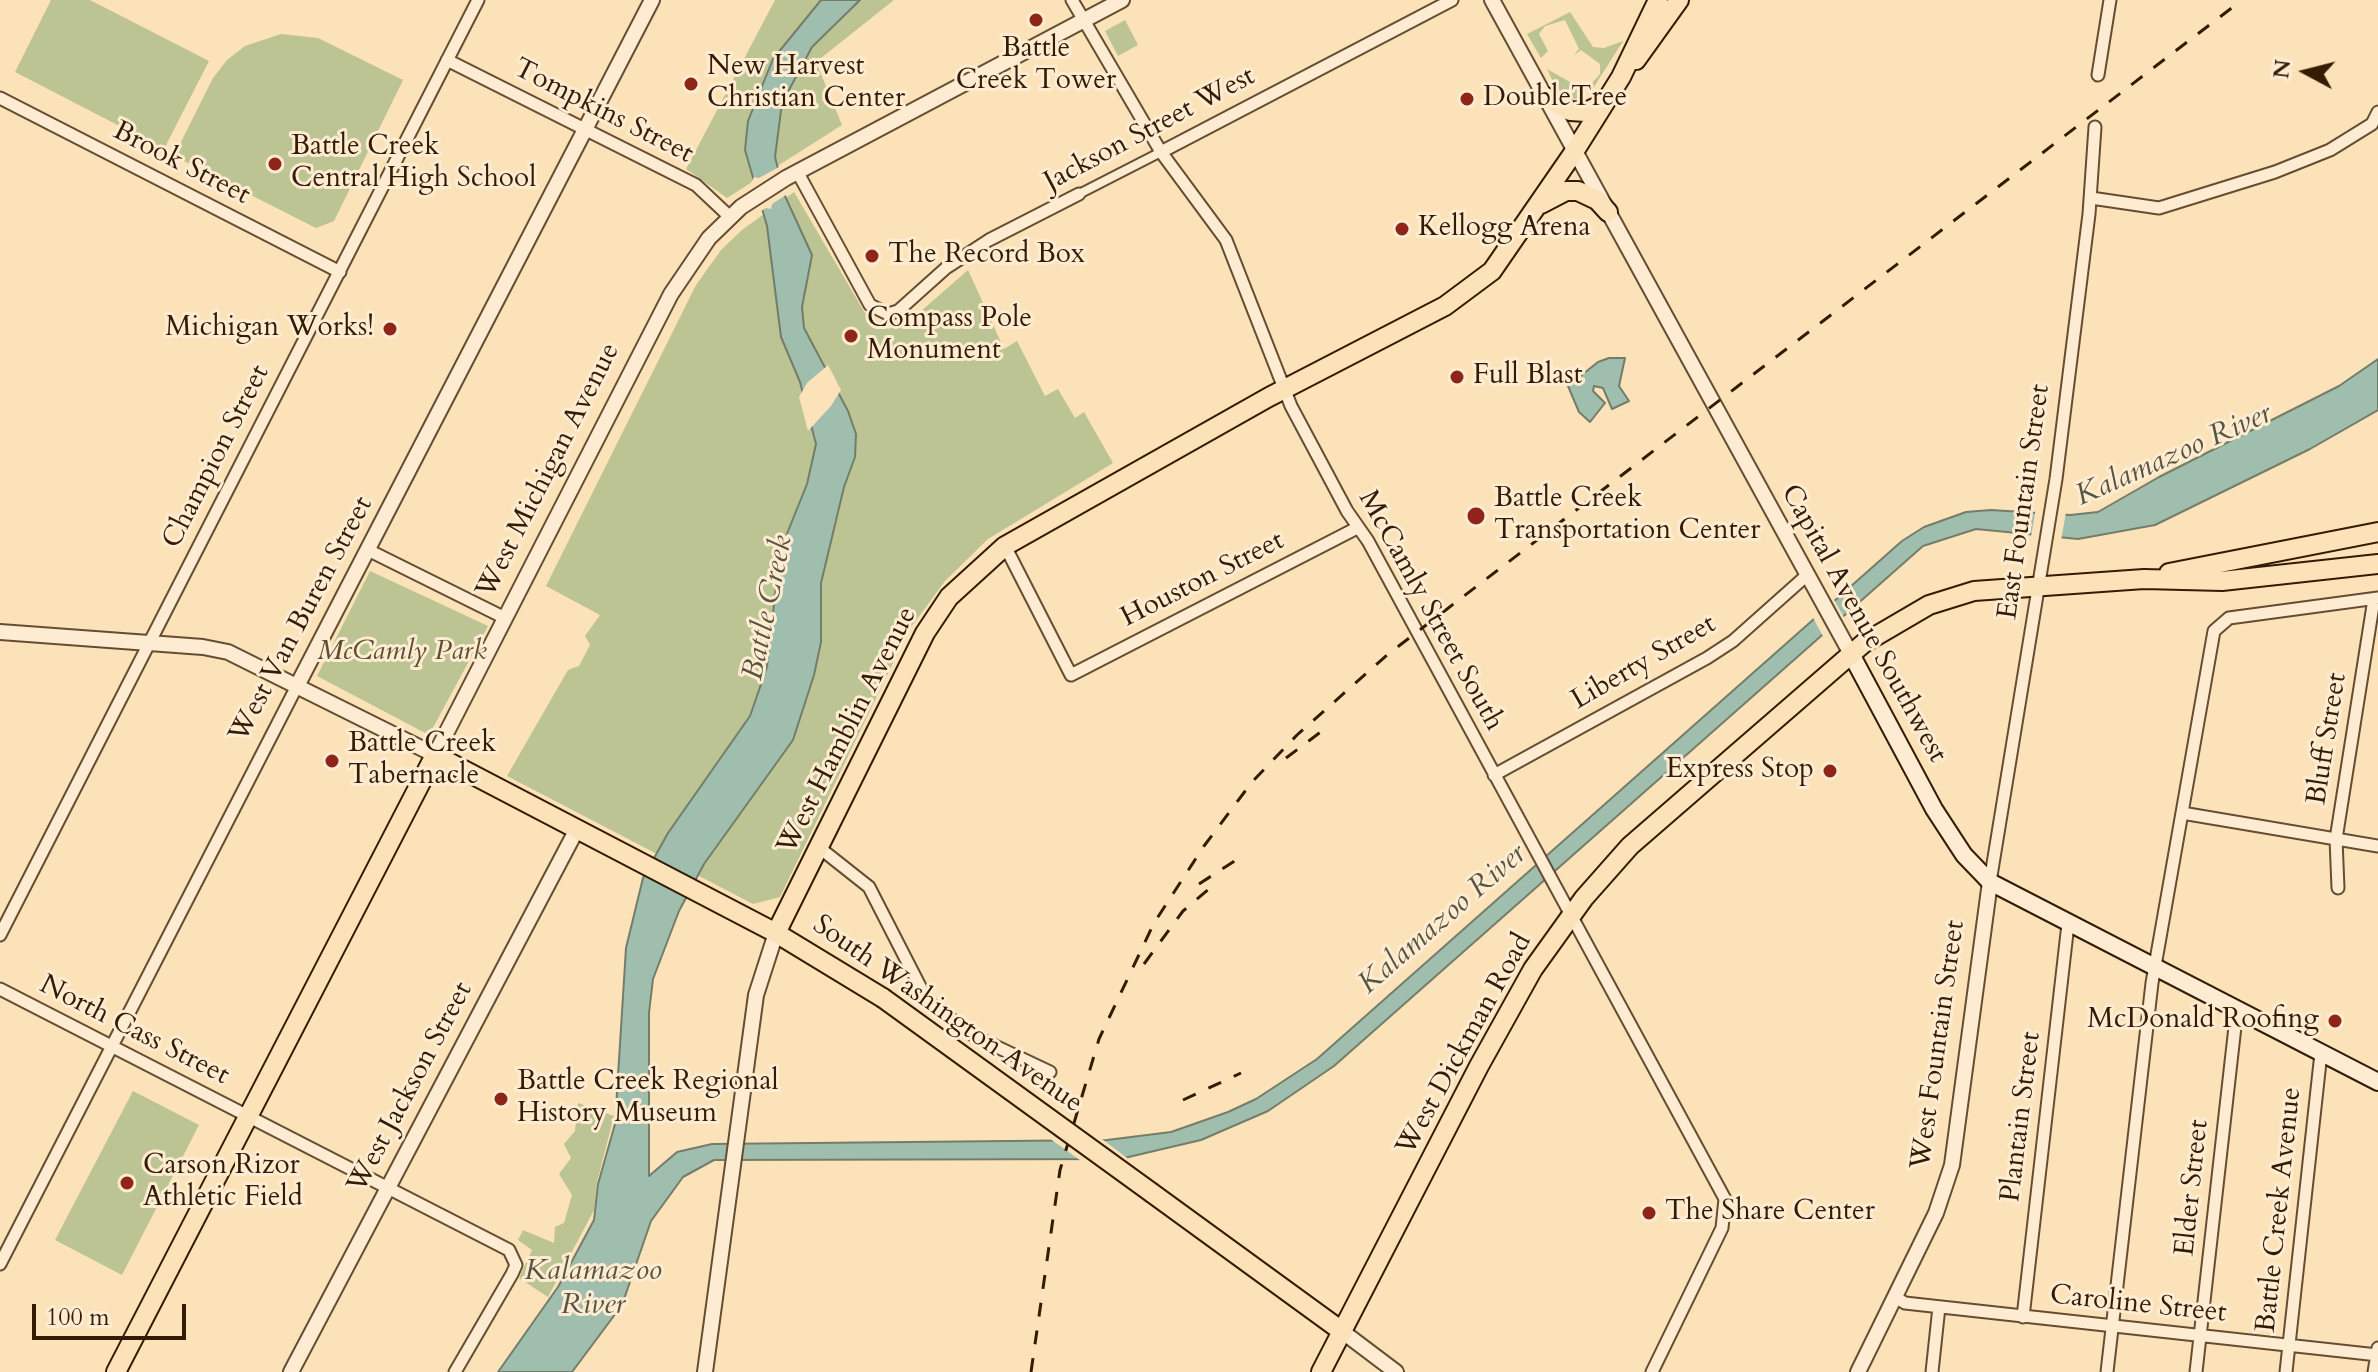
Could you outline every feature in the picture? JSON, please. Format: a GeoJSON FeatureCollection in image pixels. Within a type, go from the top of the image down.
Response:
{"type":"FeatureCollection","features":[{"type":"Feature","properties":{"kind":"main road"},"geometry":{"type":"LineString","coordinates":[[1621,77],[1658,0]]}},
{"type":"Feature","properties":{"kind":"main road"},"geometry":{"type":"LineString","coordinates":[[1621,77],[1648,48],[1679,0]]}},
{"type":"Feature","properties":{"kind":"main road","name":"West Hamblin Avenue"},"geometry":{"type":"LineString","coordinates":[[776,933],[821,849],[925,633],[949,597],[1005,546],[1283,390],[1462,296],[1499,263],[1621,77]]}},
{"type":"Feature","properties":{"kind":"main road"},"geometry":{"type":"LineString","coordinates":[[1542,95],[1570,111],[1586,112],[1603,104]]}},
{"type":"Feature","properties":{"kind":"main road"},"geometry":{"type":"LineString","coordinates":[[1539,205],[1566,191],[1578,191],[1597,200],[1608,212]]}},
{"type":"Feature","properties":{"kind":"main road"},"geometry":{"type":"LineString","coordinates":[[2144,579],[2229,558],[2378,532]]}},
{"type":"Feature","properties":{"kind":"main road"},"geometry":{"type":"LineString","coordinates":[[2144,579],[2222,581],[2378,564]]}},
{"type":"Feature","properties":{"kind":"main road","name":"West Dickman Road"},"geometry":{"type":"LineString","coordinates":[[1321,1372],[1479,1066],[1533,969],[1630,846],[1851,654],[1898,620],[1929,605],[1974,591],[2144,579]]}},
{"type":"Feature","properties":{"kind":"main road","name":"Capital Avenue Southwest"},"geometry":{"type":"LineString","coordinates":[[1851,654],[1934,809],[1964,855],[1990,882],[2378,1082]]}},
{"type":"Feature","properties":{"kind":"main road","name":"South Washington Avenue"},"geometry":{"type":"LineString","coordinates":[[435,755],[776,933],[883,998],[1343,1332]]}},
{"type":"Feature","properties":{"kind":"main road","name":"West Michigan Avenue"},"geometry":{"type":"LineString","coordinates":[[116,1372],[435,755]]}},
{"type":"Feature","properties":{"kind":"street","name":"Champion Street"},"geometry":{"type":"LineString","coordinates":[[0,935],[478,0]]}},
{"type":"Feature","properties":{"kind":"street","name":"West Van Buren Street"},"geometry":{"type":"LineString","coordinates":[[0,1264],[652,0]]}},
{"type":"Feature","properties":{"kind":"street","name":"McCamly Street South"},"geometry":{"type":"LineString","coordinates":[[1072,0],[1161,152],[1213,219],[1232,252],[1283,390],[1720,1187],[1726,1209],[1722,1228],[1652,1372]]}},
{"type":"Feature","properties":{"kind":"street","name":"West Michigan Avenue"},"geometry":{"type":"LineString","coordinates":[[435,755],[671,293],[697,253],[736,212],[792,176],[1122,0]]}},
{"type":"Feature","properties":{"kind":"street","name":"Jackson Street West"},"geometry":{"type":"LineString","coordinates":[[792,176],[870,305],[881,313],[898,311],[955,262],[1452,0]]}},
{"type":"Feature","properties":{"kind":"street","name":"Capital Avenue Southwest"},"geometry":{"type":"LineString","coordinates":[[1492,0],[1851,654]]}},
{"type":"Feature","properties":{"kind":"street"},"geometry":{"type":"LineString","coordinates":[[2098,75],[2110,0]]}},
{"type":"Feature","properties":{"kind":"street","name":"Tompkins Street"},"geometry":{"type":"LineString","coordinates":[[447,60],[696,185],[736,212]]}},
{"type":"Feature","properties":{"kind":"street","name":"Brook Street"},"geometry":{"type":"LineString","coordinates":[[0,98],[340,272]]}},
{"type":"Feature","properties":{"kind":"street"},"geometry":{"type":"LineString","coordinates":[[2091,198],[2159,208],[2275,172],[2330,150],[2372,124],[2378,112]]}},
{"type":"Feature","properties":{"kind":"street","name":"East Fountain Street"},"geometry":{"type":"LineString","coordinates":[[1990,882],[2051,510],[2091,198],[2095,127]]}},
{"type":"Feature","properties":{"kind":"street","name":"Houston Street"},"geometry":{"type":"LineString","coordinates":[[1005,546],[1077,672],[1357,528]]}},
{"type":"Feature","properties":{"kind":"street"},"geometry":{"type":"LineString","coordinates":[[368,550],[505,618]]}},
{"type":"Feature","properties":{"kind":"street","name":"Liberty Street"},"geometry":{"type":"LineString","coordinates":[[1494,775],[1705,659],[1733,641],[1806,576]]}},
{"type":"Feature","properties":{"kind":"street"},"geometry":{"type":"LineString","coordinates":[[2107,1372],[2155,968],[2213,636],[2220,623],[2233,617],[2376,599]]}},
{"type":"Feature","properties":{"kind":"street","name":"Bluff Street"},"geometry":{"type":"LineString","coordinates":[[2338,888],[2336,839],[2376,599]]}},
{"type":"Feature","properties":{"kind":"street"},"geometry":{"type":"LineString","coordinates":[[0,632],[228,652],[435,755]]}},
{"type":"Feature","properties":{"kind":"street"},"geometry":{"type":"LineString","coordinates":[[2182,813],[2378,846]]}},
{"type":"Feature","properties":{"kind":"street","name":"West Jackson Street"},"geometry":{"type":"LineString","coordinates":[[291,1372],[577,829]]}},
{"type":"Feature","properties":{"kind":"street"},"geometry":{"type":"LineString","coordinates":[[821,849],[869,887],[928,1002],[976,1037],[1050,1072]]}},
{"type":"Feature","properties":{"kind":"street","name":"West Fountain Street"},"geometry":{"type":"LineString","coordinates":[[1858,1372],[1936,1213],[1956,1143],[1990,882]]}},
{"type":"Feature","properties":{"kind":"street","name":"Plantain Street"},"geometry":{"type":"LineString","coordinates":[[2023,1317],[2068,924]]}},
{"type":"Feature","properties":{"kind":"street","name":"West Hamblin Avenue"},"geometry":{"type":"LineString","coordinates":[[705,1372],[756,995],[776,933]]}},
{"type":"Feature","properties":{"kind":"street","name":"North Cass Street"},"geometry":{"type":"LineString","coordinates":[[0,989],[509,1250],[516,1265],[455,1372]]}},
{"type":"Feature","properties":{"kind":"street","name":"Elder Street"},"geometry":{"type":"LineString","coordinates":[[2196,1372],[2237,1009]]}},
{"type":"Feature","properties":{"kind":"street","name":"Battle Creek Avenue"},"geometry":{"type":"LineString","coordinates":[[2286,1372],[2321,1053]]}},
{"type":"Feature","properties":{"kind":"street","name":"Caroline Street"},"geometry":{"type":"LineString","coordinates":[[1895,1297],[1905,1303],[2378,1355]]}},
{"type":"Feature","properties":{"kind":"street"},"geometry":{"type":"LineString","coordinates":[[1932,1372],[1939,1307]]}},
{"type":"Feature","properties":{"kind":"street","name":"South Washington Avenue"},"geometry":{"type":"LineString","coordinates":[[1343,1332],[1396,1372]]}},
{"type":"Feature","properties":{"kind":"street"},"geometry":{"type":"LineString","coordinates":[[2374,1372],[2378,1347]]}},
{"type":"Feature","properties":{"kind":"green space"},"geometry":{"type":"Polygon","coordinates":[[[51,0],[90,0],[209,61],[164,149],[15,72],[51,0]]]}},
{"type":"Feature","properties":{"kind":"green space"},"geometry":{"type":"Polygon","coordinates":[[[775,0],[894,0],[816,62],[842,125],[727,198],[686,169],[775,0]]]}},
{"type":"Feature","properties":{"kind":"green space"},"geometry":{"type":"Polygon","coordinates":[[[1570,12],[1593,47],[1604,48],[1623,41],[1592,90],[1587,89],[1600,74],[1600,64],[1581,50],[1573,56],[1579,49],[1565,20],[1545,26],[1539,34],[1548,51],[1541,58],[1527,34],[1570,12]]]}},
{"type":"Feature","properties":{"kind":"green space"},"geometry":{"type":"Polygon","coordinates":[[[1125,20],[1138,45],[1118,56],[1105,31],[1125,20]]]}},
{"type":"Feature","properties":{"kind":"green space"},"geometry":{"type":"Polygon","coordinates":[[[281,34],[318,38],[403,80],[334,221],[316,228],[174,156],[213,78],[227,60],[245,46],[281,34]]]}},
{"type":"Feature","properties":{"kind":"green space"},"geometry":{"type":"Polygon","coordinates":[[[1547,69],[1584,90],[1585,95],[1578,99],[1568,98],[1555,86],[1547,69]]]}},
{"type":"Feature","properties":{"kind":"green space"},"geometry":{"type":"Polygon","coordinates":[[[794,192],[865,313],[889,329],[920,312],[968,270],[1004,349],[1017,341],[1045,396],[1058,389],[1075,418],[1084,412],[1113,463],[988,539],[945,581],[909,630],[780,897],[753,904],[507,776],[568,670],[579,666],[590,645],[585,636],[600,615],[546,586],[696,285],[721,250],[742,230],[794,192]]]}},
{"type":"Feature","properties":{"kind":"green space","name":"McCamly Park"},"geometry":{"type":"Polygon","coordinates":[[[370,571],[488,626],[429,735],[317,676],[370,571]]]}},
{"type":"Feature","properties":{"kind":"green space","name":"Carson Rizor Athletic Field"},"geometry":{"type":"Polygon","coordinates":[[[133,1091],[199,1125],[122,1275],[55,1240],[133,1091]]]}},
{"type":"Feature","properties":{"kind":"green space"},"geometry":{"type":"Polygon","coordinates":[[[578,1103],[614,1116],[597,1182],[594,1210],[548,1297],[519,1278],[532,1250],[518,1240],[523,1230],[554,1243],[555,1227],[564,1223],[572,1195],[559,1174],[571,1158],[564,1144],[575,1131],[578,1103]]]}},
{"type":"Feature","properties":{"kind":"water","name":"Kalamazoo River"},"geometry":{"type":"Polygon","coordinates":[[[821,0],[860,0],[812,47],[782,103],[775,157],[785,196],[812,255],[802,307],[804,328],[848,411],[856,434],[855,457],[844,487],[821,583],[821,642],[814,675],[793,740],[704,864],[679,911],[653,979],[649,1013],[649,1176],[677,1152],[712,1144],[1107,1140],[1171,1132],[1228,1112],[1256,1099],[1317,1059],[1902,541],[1924,527],[1966,512],[1991,510],[2070,515],[2098,512],[2159,477],[2339,386],[2378,359],[2378,410],[2310,449],[2155,525],[2078,539],[1976,529],[1923,546],[1334,1066],[1268,1111],[1201,1140],[1120,1159],[714,1160],[683,1177],[651,1221],[622,1305],[572,1372],[498,1372],[558,1287],[594,1220],[598,1184],[615,1124],[626,948],[643,878],[668,833],[750,716],[767,667],[780,551],[807,484],[816,444],[800,382],[781,337],[767,226],[745,150],[748,121],[773,59],[821,0]]]}},
{"type":"Feature","properties":{"kind":"water"},"geometry":{"type":"Polygon","coordinates":[[[1625,358],[1619,386],[1629,401],[1612,409],[1603,388],[1594,386],[1593,391],[1605,403],[1590,422],[1579,412],[1568,386],[1598,362],[1625,358]]]}},
{"type":"Feature","properties":{"kind":"pier"},"geometry":{"type":"Polygon","coordinates":[[[779,167],[789,193],[772,204],[771,209],[766,208],[758,213],[750,185],[754,177],[759,178],[779,167]]]}},
{"type":"Feature","properties":{"kind":"pier"},"geometry":{"type":"Polygon","coordinates":[[[828,365],[841,390],[808,431],[799,397],[807,383],[828,365]]]}},
{"type":"Feature","properties":{"kind":"pier"},"geometry":{"type":"Polygon","coordinates":[[[2036,507],[2066,512],[2061,541],[2031,537],[2036,507]]]}},
{"type":"Feature","properties":{"kind":"pier"},"geometry":{"type":"Polygon","coordinates":[[[1833,598],[1845,619],[1824,638],[1812,616],[1833,598]]]}},
{"type":"Feature","properties":{"kind":"pier"},"geometry":{"type":"Polygon","coordinates":[[[1098,1136],[1131,1161],[1084,1163],[1049,1138],[1098,1136]]]}},
{"type":"Feature","properties":{"kind":"railway"},"geometry":{"type":"LineString","coordinates":[[1031,1372],[1060,1170],[1099,1039],[1154,923],[1204,846],[1252,782],[1297,735],[1387,655],[2242,0]]}},
{"type":"Feature","properties":{"kind":"railway"},"geometry":{"type":"LineString","coordinates":[[1286,758],[1322,731]]}},
{"type":"Feature","properties":{"kind":"railway"},"geometry":{"type":"LineString","coordinates":[[1199,884],[1236,860]]}},
{"type":"Feature","properties":{"kind":"railway"},"geometry":{"type":"LineString","coordinates":[[1144,964],[1183,911],[1216,883]]}},
{"type":"Feature","properties":{"kind":"railway"},"geometry":{"type":"LineString","coordinates":[[1183,1100],[1241,1073]]}},
{"type":"Feature","properties":{"kind":"place","name":"Battle Creek Tower"},"geometry":{"type":"Point","coordinates":[1036,20]}},
{"type":"Feature","properties":{"kind":"place","name":"New Harvest Christian Center"},"geometry":{"type":"Point","coordinates":[691,84]}},
{"type":"Feature","properties":{"kind":"place","name":"DoubleTree"},"geometry":{"type":"Point","coordinates":[1467,99]}},
{"type":"Feature","properties":{"kind":"place","name":"Battle Creek Central High School"},"geometry":{"type":"Point","coordinates":[275,164]}},
{"type":"Feature","properties":{"kind":"place","name":"Kellogg Arena"},"geometry":{"type":"Point","coordinates":[1402,229]}},
{"type":"Feature","properties":{"kind":"place","name":"The Record Box"},"geometry":{"type":"Point","coordinates":[872,256]}},
{"type":"Feature","properties":{"kind":"place","name":"Michigan Works!"},"geometry":{"type":"Point","coordinates":[390,329]}},
{"type":"Feature","properties":{"kind":"place","name":"Compass Pole Monument"},"geometry":{"type":"Point","coordinates":[851,336]}},
{"type":"Feature","properties":{"kind":"place","name":"Full Blast"},"geometry":{"type":"Point","coordinates":[1457,377]}},
{"type":"Feature","properties":{"kind":"place","name":"Battle Creek Transportation Center"},"geometry":{"type":"Point","coordinates":[1476,516]}},
{"type":"Feature","properties":{"kind":"place","name":"Battle Creek Tabernacle"},"geometry":{"type":"Point","coordinates":[332,761]}},
{"type":"Feature","properties":{"kind":"place","name":"Express Stop"},"geometry":{"type":"Point","coordinates":[1830,771]}},
{"type":"Feature","properties":{"kind":"place","name":"McDonald Roofing"},"geometry":{"type":"Point","coordinates":[2335,1021]}},
{"type":"Feature","properties":{"kind":"place","name":"Battle Creek Regional History Museum"},"geometry":{"type":"Point","coordinates":[501,1099]}},
{"type":"Feature","properties":{"kind":"place","name":"Carson Rizor Athletic Field"},"geometry":{"type":"Point","coordinates":[127,1183]}},
{"type":"Feature","properties":{"kind":"place","name":"The Share Center"},"geometry":{"type":"Point","coordinates":[1649,1213]}},
{"type":"Feature","properties":{"kind":"water label","name":"Battle Creek"},"geometry":{"type":"Point","coordinates":[769,608]}}]}
